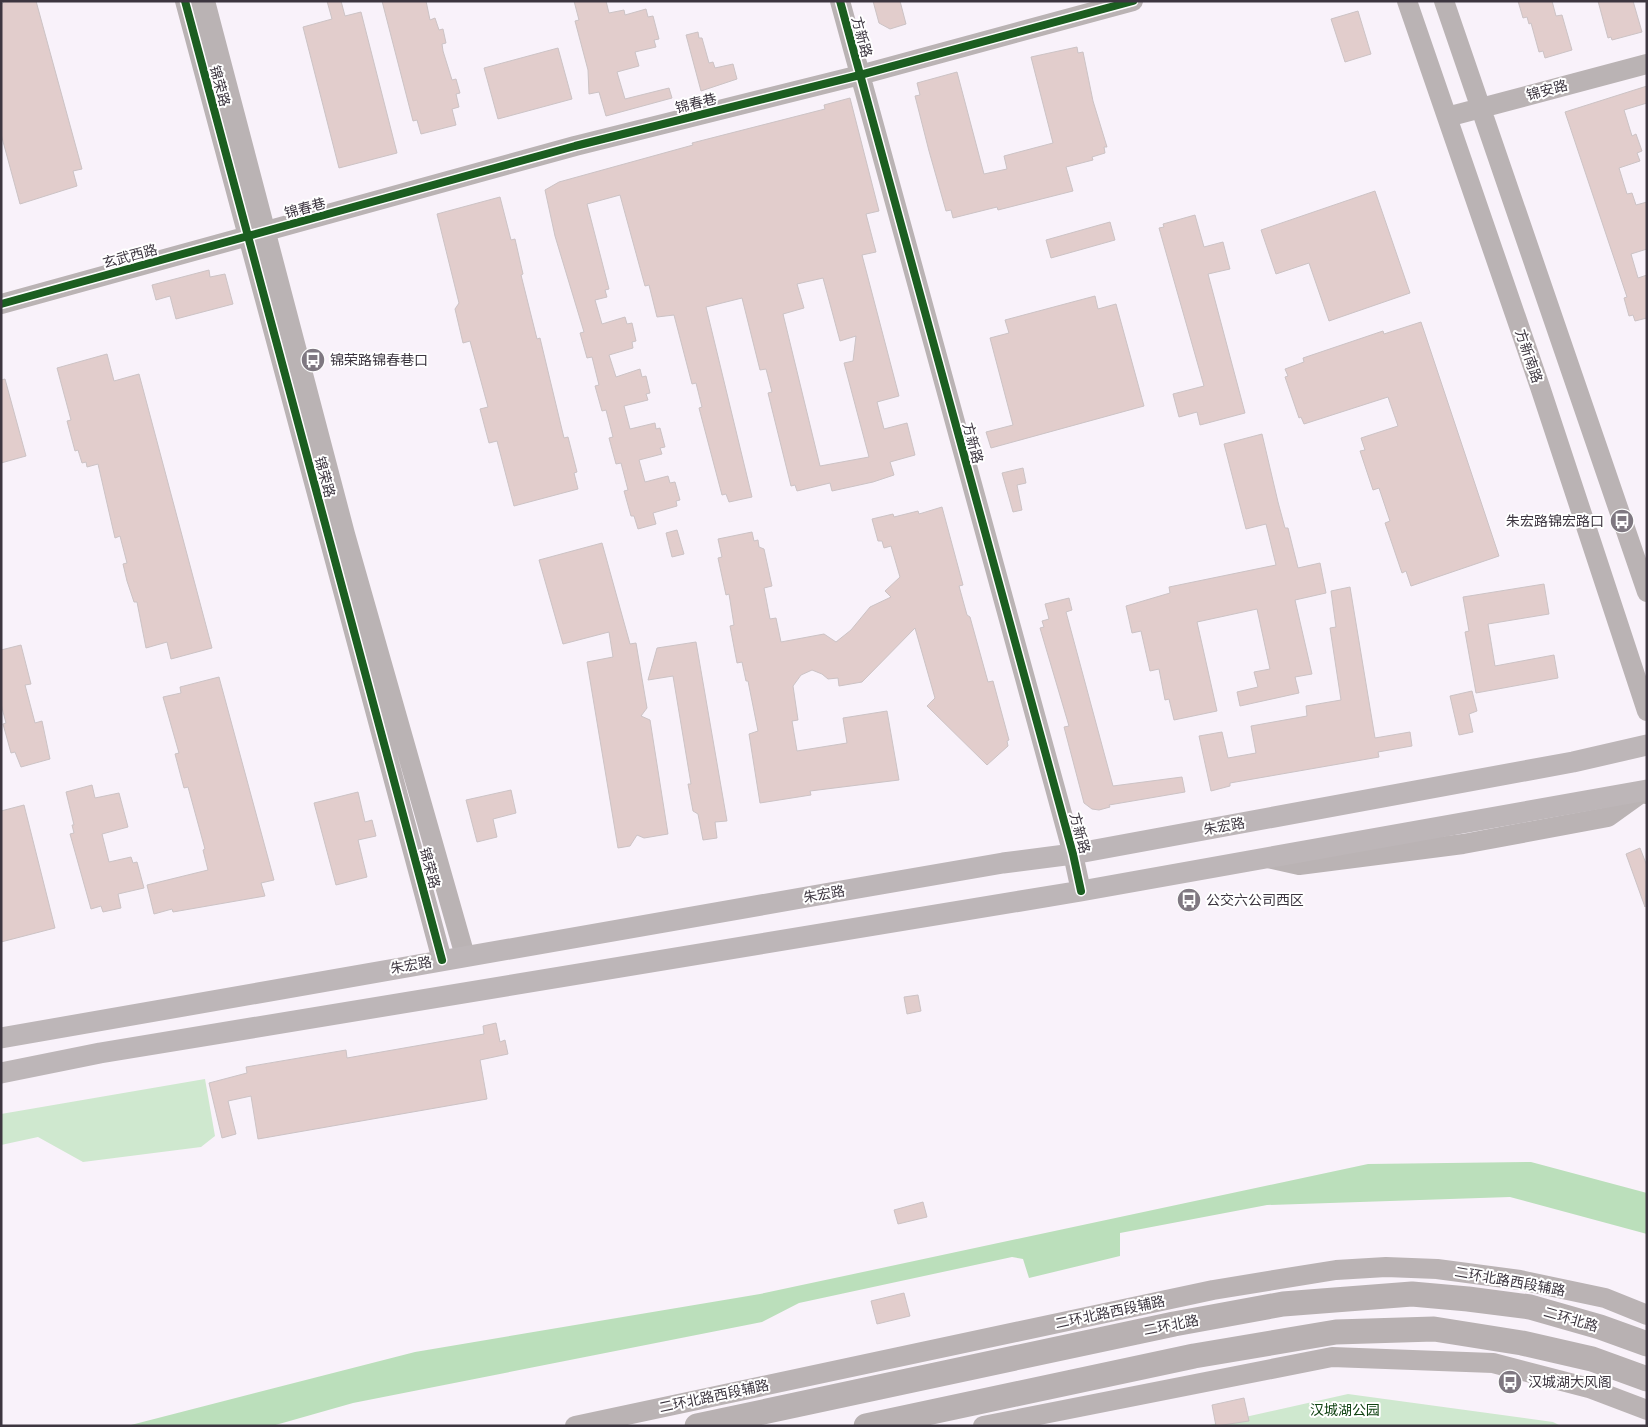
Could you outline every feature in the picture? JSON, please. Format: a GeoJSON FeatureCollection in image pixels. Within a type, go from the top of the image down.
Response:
{"type":"FeatureCollection","features":[{"type":"Feature","properties":{"kind":"highway","name":"二环北路"},"geometry":{"type":"LineString","coordinates":[[697,1426],[1174,1324],[1283,1304],[1412,1294],[1468,1299],[1530,1307],[1600,1326],[1647,1344]]}},
{"type":"Feature","properties":{"kind":"highway"},"geometry":{"type":"LineString","coordinates":[[866,1426],[1194,1356],[1336,1332],[1434,1329],[1539,1347],[1592,1359],[1647,1378]]}},
{"type":"Feature","properties":{"kind":"main road","name":"朱宏路"},"geometry":{"type":"LineString","coordinates":[[1,1038],[994,865],[1073,854],[1563,764],[1647,745]]}},
{"type":"Feature","properties":{"kind":"main road"},"geometry":{"type":"LineString","coordinates":[[1,1073],[100,1053],[1081,891],[1646,793]]}},
{"type":"Feature","properties":{"kind":"street","name":"锦荣路"},"geometry":{"type":"LineString","coordinates":[[185,1],[257,234],[348,541],[465,956]]}},
{"type":"Feature","properties":{"kind":"street","name":"锦荣路"},"geometry":{"type":"LineString","coordinates":[[205,1],[257,234],[442,960]]}},
{"type":"Feature","properties":{"kind":"street","name":"方新路"},"geometry":{"type":"LineString","coordinates":[[840,1],[1073,854],[1081,891]]}},
{"type":"Feature","properties":{"kind":"street","name":"锦春巷"},"geometry":{"type":"LineString","coordinates":[[257,234],[575,146],[860,75],[1133,1]]}},
{"type":"Feature","properties":{"kind":"street","name":"方新南路"},"geometry":{"type":"LineString","coordinates":[[1407,1],[1540,387],[1647,712]]}},
{"type":"Feature","properties":{"kind":"street"},"geometry":{"type":"LineString","coordinates":[[1444,1],[1647,592]]}},
{"type":"Feature","properties":{"kind":"street","name":"锦安路"},"geometry":{"type":"LineString","coordinates":[[1447,117],[1647,64]]}},
{"type":"Feature","properties":{"kind":"street","name":"玄武西路"},"geometry":{"type":"LineString","coordinates":[[1,304],[257,234]]}},
{"type":"Feature","properties":{"kind":"street","name":"二环北路西段辅路"},"geometry":{"type":"LineString","coordinates":[[575,1426],[1213,1290],[1336,1270],[1386,1267],[1437,1269],[1511,1279],[1605,1298],[1647,1315]]}},
{"type":"Feature","properties":{"kind":"street"},"geometry":{"type":"LineString","coordinates":[[983,1426],[1332,1357],[1493,1363],[1589,1388],[1647,1410]]}},
{"type":"Feature","properties":{"kind":"green space"},"geometry":{"type":"Polygon","coordinates":[[[205,1079],[215,1136],[201,1147],[83,1162],[38,1137],[1,1145],[1,1114],[205,1079]]]}},
{"type":"Feature","properties":{"kind":"green space"},"geometry":{"type":"Polygon","coordinates":[[[1531,1162],[1647,1193],[1647,1234],[1510,1197],[1267,1205],[1120,1233],[1120,1256],[1029,1278],[1023,1259],[1012,1257],[799,1303],[762,1322],[353,1403],[272,1426],[127,1426],[415,1352],[760,1294],[1368,1164],[1531,1162]]]}},
{"type":"Feature","properties":{"kind":"green space","name":"汉城湖公园"},"geometry":{"type":"Polygon","coordinates":[[[1348,1394],[1553,1422],[1561,1426],[1205,1426],[1348,1394]]]}},
{"type":"Feature","properties":{"kind":"building"},"geometry":{"type":"Polygon","coordinates":[[[5,1],[36,1],[82,169],[73,171],[77,186],[20,204],[1,134],[1,5],[5,1]]]}},
{"type":"Feature","properties":{"kind":"building"},"geometry":{"type":"Polygon","coordinates":[[[327,1],[341,1],[345,16],[361,12],[397,153],[339,168],[303,27],[332,19],[327,1]]]}},
{"type":"Feature","properties":{"kind":"building"},"geometry":{"type":"Polygon","coordinates":[[[382,1],[426,1],[430,20],[435,18],[439,30],[443,29],[446,43],[442,44],[443,51],[452,80],[456,79],[460,93],[456,94],[459,107],[452,109],[456,125],[421,134],[417,120],[413,121],[382,1]]]}},
{"type":"Feature","properties":{"kind":"building"},"geometry":{"type":"Polygon","coordinates":[[[574,1],[606,1],[609,13],[624,10],[625,15],[646,9],[648,17],[653,16],[659,39],[654,40],[656,47],[635,52],[639,66],[617,72],[625,99],[669,88],[672,98],[606,116],[599,92],[589,94],[588,70],[575,21],[579,20],[574,1]]]}},
{"type":"Feature","properties":{"kind":"building"},"geometry":{"type":"Polygon","coordinates":[[[873,1],[900,1],[906,24],[890,29],[879,23],[873,1]]]}},
{"type":"Feature","properties":{"kind":"building"},"geometry":{"type":"Polygon","coordinates":[[[1518,1],[1552,1],[1556,16],[1562,15],[1572,50],[1545,58],[1543,51],[1539,52],[1531,23],[1529,24],[1527,17],[1523,18],[1518,1]]]}},
{"type":"Feature","properties":{"kind":"building"},"geometry":{"type":"Polygon","coordinates":[[[1598,1],[1633,1],[1642,32],[1612,40],[1611,37],[1608,38],[1598,1]]]}},
{"type":"Feature","properties":{"kind":"building"},"geometry":{"type":"Polygon","coordinates":[[[1358,11],[1371,54],[1345,62],[1331,19],[1358,11]]]}},
{"type":"Feature","properties":{"kind":"building"},"geometry":{"type":"Polygon","coordinates":[[[698,32],[699,38],[702,38],[709,63],[713,62],[715,68],[733,64],[737,79],[701,91],[686,35],[698,32]]]}},
{"type":"Feature","properties":{"kind":"building"},"geometry":{"type":"Polygon","coordinates":[[[1077,47],[1078,53],[1083,52],[1093,101],[1107,147],[1104,147],[1105,153],[1092,157],[1093,160],[1066,167],[1073,191],[998,210],[997,207],[953,218],[951,210],[946,211],[929,151],[915,96],[920,95],[917,83],[957,72],[984,174],[1007,169],[1004,156],[1053,143],[1031,57],[1077,47]]]}},
{"type":"Feature","properties":{"kind":"building"},"geometry":{"type":"Polygon","coordinates":[[[558,48],[572,99],[498,119],[484,68],[558,48]]]}},
{"type":"Feature","properties":{"kind":"building"},"geometry":{"type":"Polygon","coordinates":[[[1647,86],[1647,103],[1624,110],[1632,136],[1636,134],[1642,151],[1637,153],[1640,161],[1619,168],[1627,194],[1632,193],[1636,205],[1647,202],[1647,249],[1631,254],[1638,278],[1647,275],[1647,318],[1635,321],[1633,315],[1629,316],[1624,298],[1627,297],[1565,112],[1647,86]]]}},
{"type":"Feature","properties":{"kind":"building"},"geometry":{"type":"Polygon","coordinates":[[[850,98],[879,211],[866,214],[876,252],[862,255],[899,396],[877,402],[884,429],[907,423],[915,455],[890,462],[894,475],[873,482],[832,491],[830,483],[797,491],[795,485],[791,486],[768,393],[772,392],[766,369],[760,370],[742,298],[706,307],[752,497],[729,502],[726,494],[722,495],[699,408],[702,407],[696,383],[692,384],[674,315],[657,317],[649,285],[645,286],[620,195],[587,204],[609,289],[605,290],[607,297],[595,300],[602,324],[625,317],[627,324],[632,323],[636,341],[632,342],[633,348],[609,355],[616,377],[640,369],[642,377],[646,376],[650,393],[646,394],[648,400],[624,406],[630,429],[655,423],[656,429],[660,428],[665,447],[660,448],[662,454],[639,460],[645,482],[668,476],[670,483],[675,482],[680,500],[676,501],[677,506],[653,513],[656,524],[638,529],[634,516],[631,516],[624,491],[628,490],[621,463],[616,464],[609,438],[613,437],[606,410],[602,411],[595,386],[599,385],[592,357],[587,358],[580,333],[584,332],[555,236],[545,190],[559,182],[693,145],[692,143],[825,109],[824,105],[850,98]],[[823,278],[797,284],[804,308],[783,314],[820,466],[869,457],[844,363],[853,361],[856,336],[840,341],[823,278]]]}},
{"type":"Feature","properties":{"kind":"building"},"geometry":{"type":"Polygon","coordinates":[[[1375,191],[1410,293],[1329,321],[1309,263],[1276,274],[1261,230],[1375,191]]]}},
{"type":"Feature","properties":{"kind":"building"},"geometry":{"type":"Polygon","coordinates":[[[500,197],[511,240],[515,239],[523,274],[521,275],[537,339],[540,338],[564,438],[568,437],[577,472],[574,473],[578,489],[514,506],[497,441],[489,443],[480,409],[488,407],[470,341],[463,343],[455,309],[459,303],[437,214],[500,197]]]}},
{"type":"Feature","properties":{"kind":"building"},"geometry":{"type":"Polygon","coordinates":[[[1195,215],[1204,247],[1223,242],[1230,269],[1208,274],[1245,413],[1200,425],[1197,412],[1179,417],[1173,394],[1204,386],[1159,228],[1164,227],[1163,224],[1195,215]]]}},
{"type":"Feature","properties":{"kind":"building"},"geometry":{"type":"Polygon","coordinates":[[[1110,222],[1115,240],[1051,258],[1046,240],[1110,222]]]}},
{"type":"Feature","properties":{"kind":"building"},"geometry":{"type":"Polygon","coordinates":[[[209,270],[210,277],[225,274],[233,304],[176,319],[170,296],[156,300],[152,285],[209,270]]]}},
{"type":"Feature","properties":{"kind":"building"},"geometry":{"type":"Polygon","coordinates":[[[1095,296],[1098,309],[1116,304],[1144,406],[991,448],[986,432],[1013,425],[990,338],[1009,333],[1005,320],[1095,296]]]}},
{"type":"Feature","properties":{"kind":"building"},"geometry":{"type":"Polygon","coordinates":[[[1421,322],[1499,556],[1411,586],[1406,571],[1402,573],[1385,523],[1390,521],[1379,488],[1373,490],[1360,451],[1365,450],[1361,438],[1398,426],[1388,397],[1304,424],[1301,417],[1299,418],[1285,377],[1288,376],[1285,369],[1304,362],[1303,358],[1383,331],[1384,334],[1421,322]]]}},
{"type":"Feature","properties":{"kind":"building"},"geometry":{"type":"Polygon","coordinates":[[[107,354],[114,381],[139,374],[212,648],[171,659],[167,642],[146,648],[137,602],[134,602],[123,564],[127,563],[120,536],[115,538],[98,464],[87,467],[86,462],[82,463],[78,450],[75,451],[67,421],[71,420],[57,368],[107,354]]]}},
{"type":"Feature","properties":{"kind":"building"},"geometry":{"type":"Polygon","coordinates":[[[5,379],[26,456],[1,463],[1,380],[5,379]]]}},
{"type":"Feature","properties":{"kind":"building"},"geometry":{"type":"Polygon","coordinates":[[[1262,434],[1278,502],[1285,528],[1288,528],[1298,568],[1320,563],[1326,593],[1295,600],[1312,674],[1295,677],[1299,693],[1240,706],[1237,692],[1258,687],[1254,672],[1270,669],[1257,609],[1197,622],[1217,711],[1174,720],[1169,699],[1165,700],[1159,669],[1150,671],[1141,631],[1132,633],[1126,606],[1170,593],[1169,587],[1276,565],[1266,524],[1246,529],[1224,444],[1262,434]]]}},
{"type":"Feature","properties":{"kind":"building"},"geometry":{"type":"Polygon","coordinates":[[[1023,468],[1026,483],[1017,485],[1022,510],[1013,512],[1002,473],[1023,468]]]}},
{"type":"Feature","properties":{"kind":"building"},"geometry":{"type":"Polygon","coordinates":[[[942,507],[963,585],[959,586],[967,615],[970,617],[988,682],[993,681],[1009,740],[1007,741],[1008,746],[987,765],[927,706],[935,698],[915,628],[862,682],[839,686],[838,678],[828,679],[812,670],[801,675],[793,686],[798,720],[792,721],[797,751],[847,743],[843,718],[887,711],[899,780],[810,791],[811,795],[760,803],[749,734],[758,731],[748,681],[746,681],[742,662],[737,663],[730,626],[734,625],[729,594],[726,595],[718,558],[722,557],[718,539],[752,532],[754,541],[758,540],[759,547],[764,549],[772,586],[764,588],[770,619],[776,618],[781,642],[824,634],[836,642],[851,630],[870,607],[891,597],[885,591],[900,577],[891,546],[884,548],[882,541],[878,541],[872,519],[893,514],[894,517],[918,511],[919,514],[942,507]]]}},
{"type":"Feature","properties":{"kind":"building"},"geometry":{"type":"Polygon","coordinates":[[[677,530],[684,554],[672,557],[666,533],[677,530]]]}},
{"type":"Feature","properties":{"kind":"building"},"geometry":{"type":"Polygon","coordinates":[[[602,543],[630,644],[636,643],[647,708],[641,716],[650,720],[668,834],[644,838],[637,835],[630,846],[618,848],[587,662],[613,657],[609,632],[563,644],[539,560],[602,543]]]}},
{"type":"Feature","properties":{"kind":"building"},"geometry":{"type":"Polygon","coordinates":[[[1544,584],[1549,614],[1488,624],[1495,666],[1554,655],[1558,678],[1476,693],[1465,632],[1469,631],[1463,597],[1544,584]]]}},
{"type":"Feature","properties":{"kind":"building"},"geometry":{"type":"Polygon","coordinates":[[[1350,587],[1375,738],[1410,732],[1412,746],[1378,752],[1379,757],[1230,783],[1230,786],[1211,791],[1199,736],[1222,732],[1228,758],[1256,753],[1251,726],[1307,716],[1306,706],[1341,700],[1330,628],[1336,627],[1331,591],[1350,587]]]}},
{"type":"Feature","properties":{"kind":"building"},"geometry":{"type":"Polygon","coordinates":[[[1069,598],[1072,610],[1066,612],[1113,786],[1182,777],[1185,792],[1109,805],[1110,807],[1099,810],[1092,809],[1084,803],[1064,727],[1069,726],[1040,628],[1044,627],[1042,621],[1049,619],[1045,604],[1069,598]]]}},
{"type":"Feature","properties":{"kind":"building"},"geometry":{"type":"Polygon","coordinates":[[[696,642],[727,821],[715,822],[717,838],[703,840],[698,814],[693,811],[688,784],[691,784],[673,676],[648,680],[657,648],[696,642]]]}},
{"type":"Feature","properties":{"kind":"building"},"geometry":{"type":"Polygon","coordinates":[[[21,645],[31,684],[25,685],[35,723],[42,721],[50,759],[21,767],[15,752],[11,753],[3,724],[6,723],[1,704],[1,650],[21,645]]]}},
{"type":"Feature","properties":{"kind":"building"},"geometry":{"type":"Polygon","coordinates":[[[219,677],[274,880],[261,883],[265,896],[173,912],[172,909],[154,914],[147,885],[208,870],[203,850],[205,849],[188,787],[184,788],[175,754],[179,753],[163,697],[181,693],[180,687],[219,677]]]}},
{"type":"Feature","properties":{"kind":"building"},"geometry":{"type":"Polygon","coordinates":[[[1472,691],[1477,711],[1469,714],[1473,732],[1459,735],[1450,696],[1472,691]]]}},
{"type":"Feature","properties":{"kind":"building"},"geometry":{"type":"Polygon","coordinates":[[[92,785],[95,798],[119,793],[128,827],[102,834],[109,862],[131,857],[133,863],[137,862],[144,888],[118,894],[121,908],[103,912],[101,906],[91,909],[70,834],[74,833],[72,825],[74,825],[66,792],[92,785]]]}},
{"type":"Feature","properties":{"kind":"building"},"geometry":{"type":"Polygon","coordinates":[[[511,790],[516,813],[493,819],[497,837],[477,842],[466,800],[511,790]]]}},
{"type":"Feature","properties":{"kind":"building"},"geometry":{"type":"Polygon","coordinates":[[[358,792],[365,822],[372,820],[376,836],[358,840],[367,877],[336,885],[314,803],[358,792]]]}},
{"type":"Feature","properties":{"kind":"building"},"geometry":{"type":"Polygon","coordinates":[[[24,805],[55,928],[1,942],[1,811],[24,805]]]}},
{"type":"Feature","properties":{"kind":"building"},"geometry":{"type":"Polygon","coordinates":[[[1640,848],[1647,866],[1645,907],[1626,854],[1640,848]]]}},
{"type":"Feature","properties":{"kind":"building"},"geometry":{"type":"Polygon","coordinates":[[[918,995],[921,1011],[907,1014],[904,997],[918,995]]]}},
{"type":"Feature","properties":{"kind":"building"},"geometry":{"type":"Polygon","coordinates":[[[496,1023],[500,1042],[505,1040],[508,1054],[480,1060],[487,1099],[258,1139],[251,1096],[228,1101],[236,1134],[222,1138],[209,1083],[247,1073],[246,1067],[346,1050],[347,1058],[484,1034],[483,1026],[496,1023]]]}},
{"type":"Feature","properties":{"kind":"building"},"geometry":{"type":"Polygon","coordinates":[[[923,1202],[927,1217],[898,1224],[894,1210],[923,1202]]]}},
{"type":"Feature","properties":{"kind":"building"},"geometry":{"type":"Polygon","coordinates":[[[904,1293],[910,1316],[877,1324],[871,1301],[904,1293]]]}},
{"type":"Feature","properties":{"kind":"building"},"geometry":{"type":"Polygon","coordinates":[[[1244,1398],[1249,1421],[1216,1426],[1212,1405],[1244,1398]]]}},
{"type":"Feature","properties":{"kind":"cycle path"},"geometry":{"type":"LineString","coordinates":[[185,1],[442,960]]}},
{"type":"Feature","properties":{"kind":"cycle path"},"geometry":{"type":"LineString","coordinates":[[840,1],[1073,854],[1081,891]]}},
{"type":"Feature","properties":{"kind":"cycle path"},"geometry":{"type":"LineString","coordinates":[[1,304],[575,146],[860,75],[1133,1]]}},
{"type":"Feature","properties":{"kind":"place","name":"锦荣路锦春巷口"},"geometry":{"type":"Point","coordinates":[313,360]}},
{"type":"Feature","properties":{"kind":"place","name":"朱宏路锦宏路口"},"geometry":{"type":"Point","coordinates":[1622,521]}},
{"type":"Feature","properties":{"kind":"place","name":"公交六公司西区"},"geometry":{"type":"Point","coordinates":[1189,900]}},
{"type":"Feature","properties":{"kind":"place","name":"汉城湖大风阁"},"geometry":{"type":"Point","coordinates":[1510,1382]}}]}
